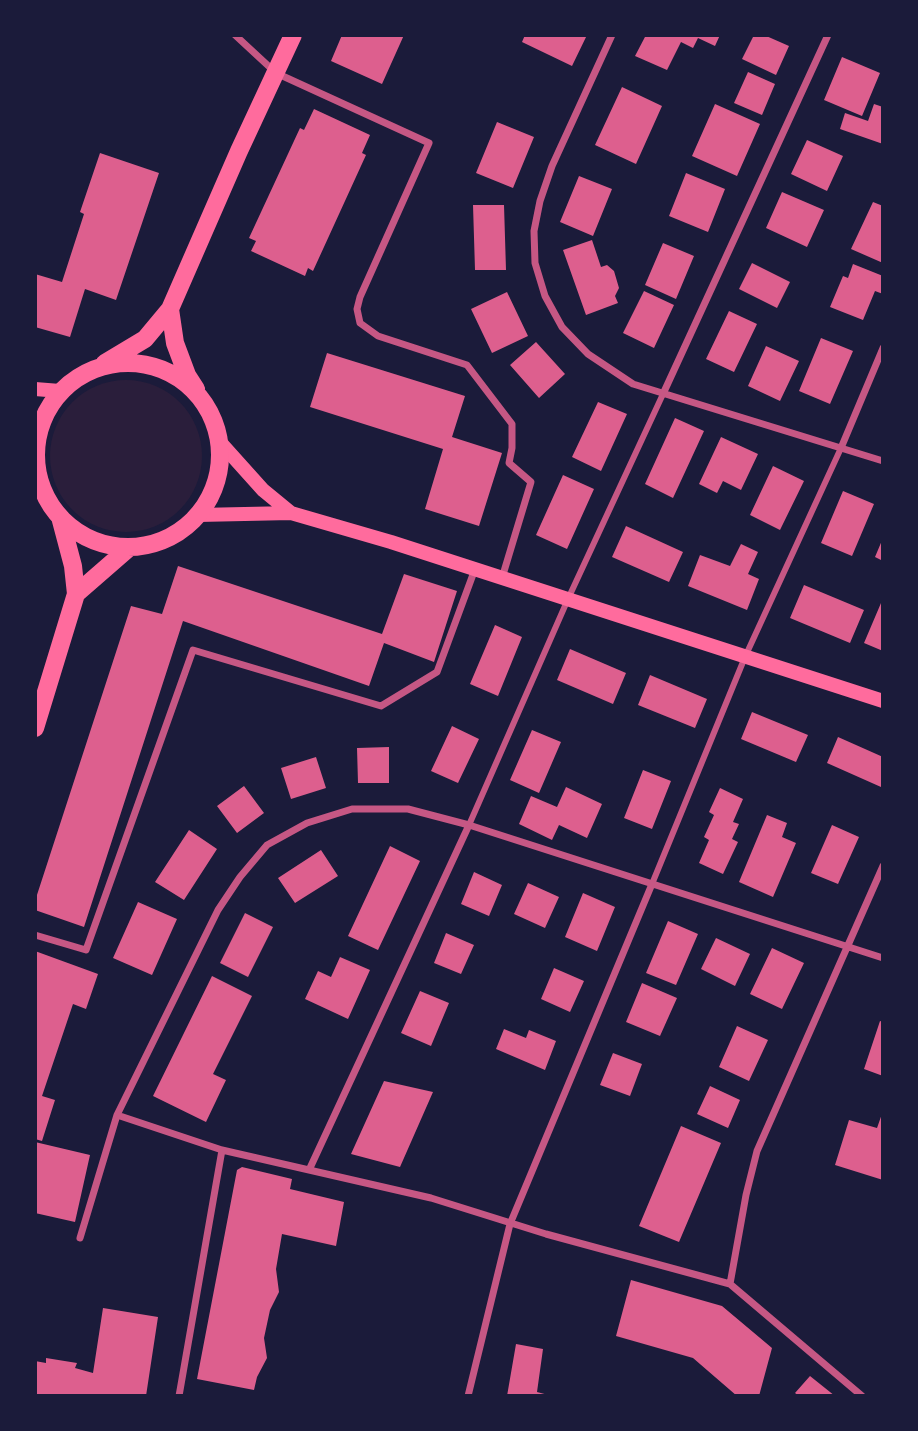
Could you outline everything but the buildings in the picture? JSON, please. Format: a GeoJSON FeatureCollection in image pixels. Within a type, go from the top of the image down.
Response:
{"type":"FeatureCollection","features":[{"type":"Feature","properties":{"kind":"main road"},"geometry":{"type":"LineString","coordinates":[[170,309],[174,343],[187,375],[209,410],[219,441],[216,480],[212,493],[198,515],[178,532],[155,543],[130,547],[104,544],[80,534],[60,517],[44,494],[36,467],[36,439],[44,414],[60,391],[75,379],[145,339],[170,309],[293,35]]}},
{"type":"Feature","properties":{"kind":"main road"},"geometry":{"type":"LineString","coordinates":[[92,369],[119,363],[145,364],[171,373],[192,389],[209,410]]}},
{"type":"Feature","properties":{"kind":"main road"},"geometry":{"type":"LineString","coordinates":[[35,389],[60,391]]}},
{"type":"Feature","properties":{"kind":"main road"},"geometry":{"type":"LineString","coordinates":[[219,441],[263,489],[291,513]]}},
{"type":"Feature","properties":{"kind":"main road"},"geometry":{"type":"LineString","coordinates":[[198,515],[291,513],[475,569],[883,701]]}},
{"type":"Feature","properties":{"kind":"main road"},"geometry":{"type":"LineString","coordinates":[[35,728],[76,594],[73,566],[60,517]]}},
{"type":"Feature","properties":{"kind":"main road"},"geometry":{"type":"LineString","coordinates":[[76,594],[130,547]]}},
{"type":"Feature","properties":{"kind":"street"},"geometry":{"type":"LineString","coordinates":[[235,35],[276,73],[429,144],[357,309],[360,323],[378,336],[467,365],[512,424],[509,463],[531,482],[502,578]]}},
{"type":"Feature","properties":{"kind":"street"},"geometry":{"type":"LineString","coordinates":[[612,35],[552,166],[540,201],[534,231],[535,263],[545,296],[562,327],[588,354],[633,384],[883,461]]}},
{"type":"Feature","properties":{"kind":"street"},"geometry":{"type":"LineString","coordinates":[[310,1168],[828,35]]}},
{"type":"Feature","properties":{"kind":"street"},"geometry":{"type":"LineString","coordinates":[[468,1396],[510,1224],[745,657],[841,448],[883,348]]}},
{"type":"Feature","properties":{"kind":"street"},"geometry":{"type":"LineString","coordinates":[[35,935],[86,950],[193,650],[381,706],[437,672],[475,569]]}},
{"type":"Feature","properties":{"kind":"street"},"geometry":{"type":"LineString","coordinates":[[80,1238],[117,1115],[218,910],[240,877],[267,845],[307,823],[352,809],[408,809],[469,825],[883,958]]}},
{"type":"Feature","properties":{"kind":"street"},"geometry":{"type":"LineString","coordinates":[[730,1284],[757,1151],[883,866]]}},
{"type":"Feature","properties":{"kind":"street"},"geometry":{"type":"LineString","coordinates":[[117,1115],[222,1150],[310,1168],[430,1198],[510,1224],[730,1284],[862,1396]]}},
{"type":"Feature","properties":{"kind":"street"},"geometry":{"type":"LineString","coordinates":[[179,1396],[222,1150]]}},
{"type":"Feature","properties":{"kind":"shaded area"},"geometry":{"type":"Polygon","coordinates":[[[126,380],[155,386],[179,403],[196,427],[202,456],[196,485],[179,509],[155,526],[126,532],[97,526],[73,509],[56,485],[50,456],[56,427],[73,403],[97,386],[126,380]]]}}]}
